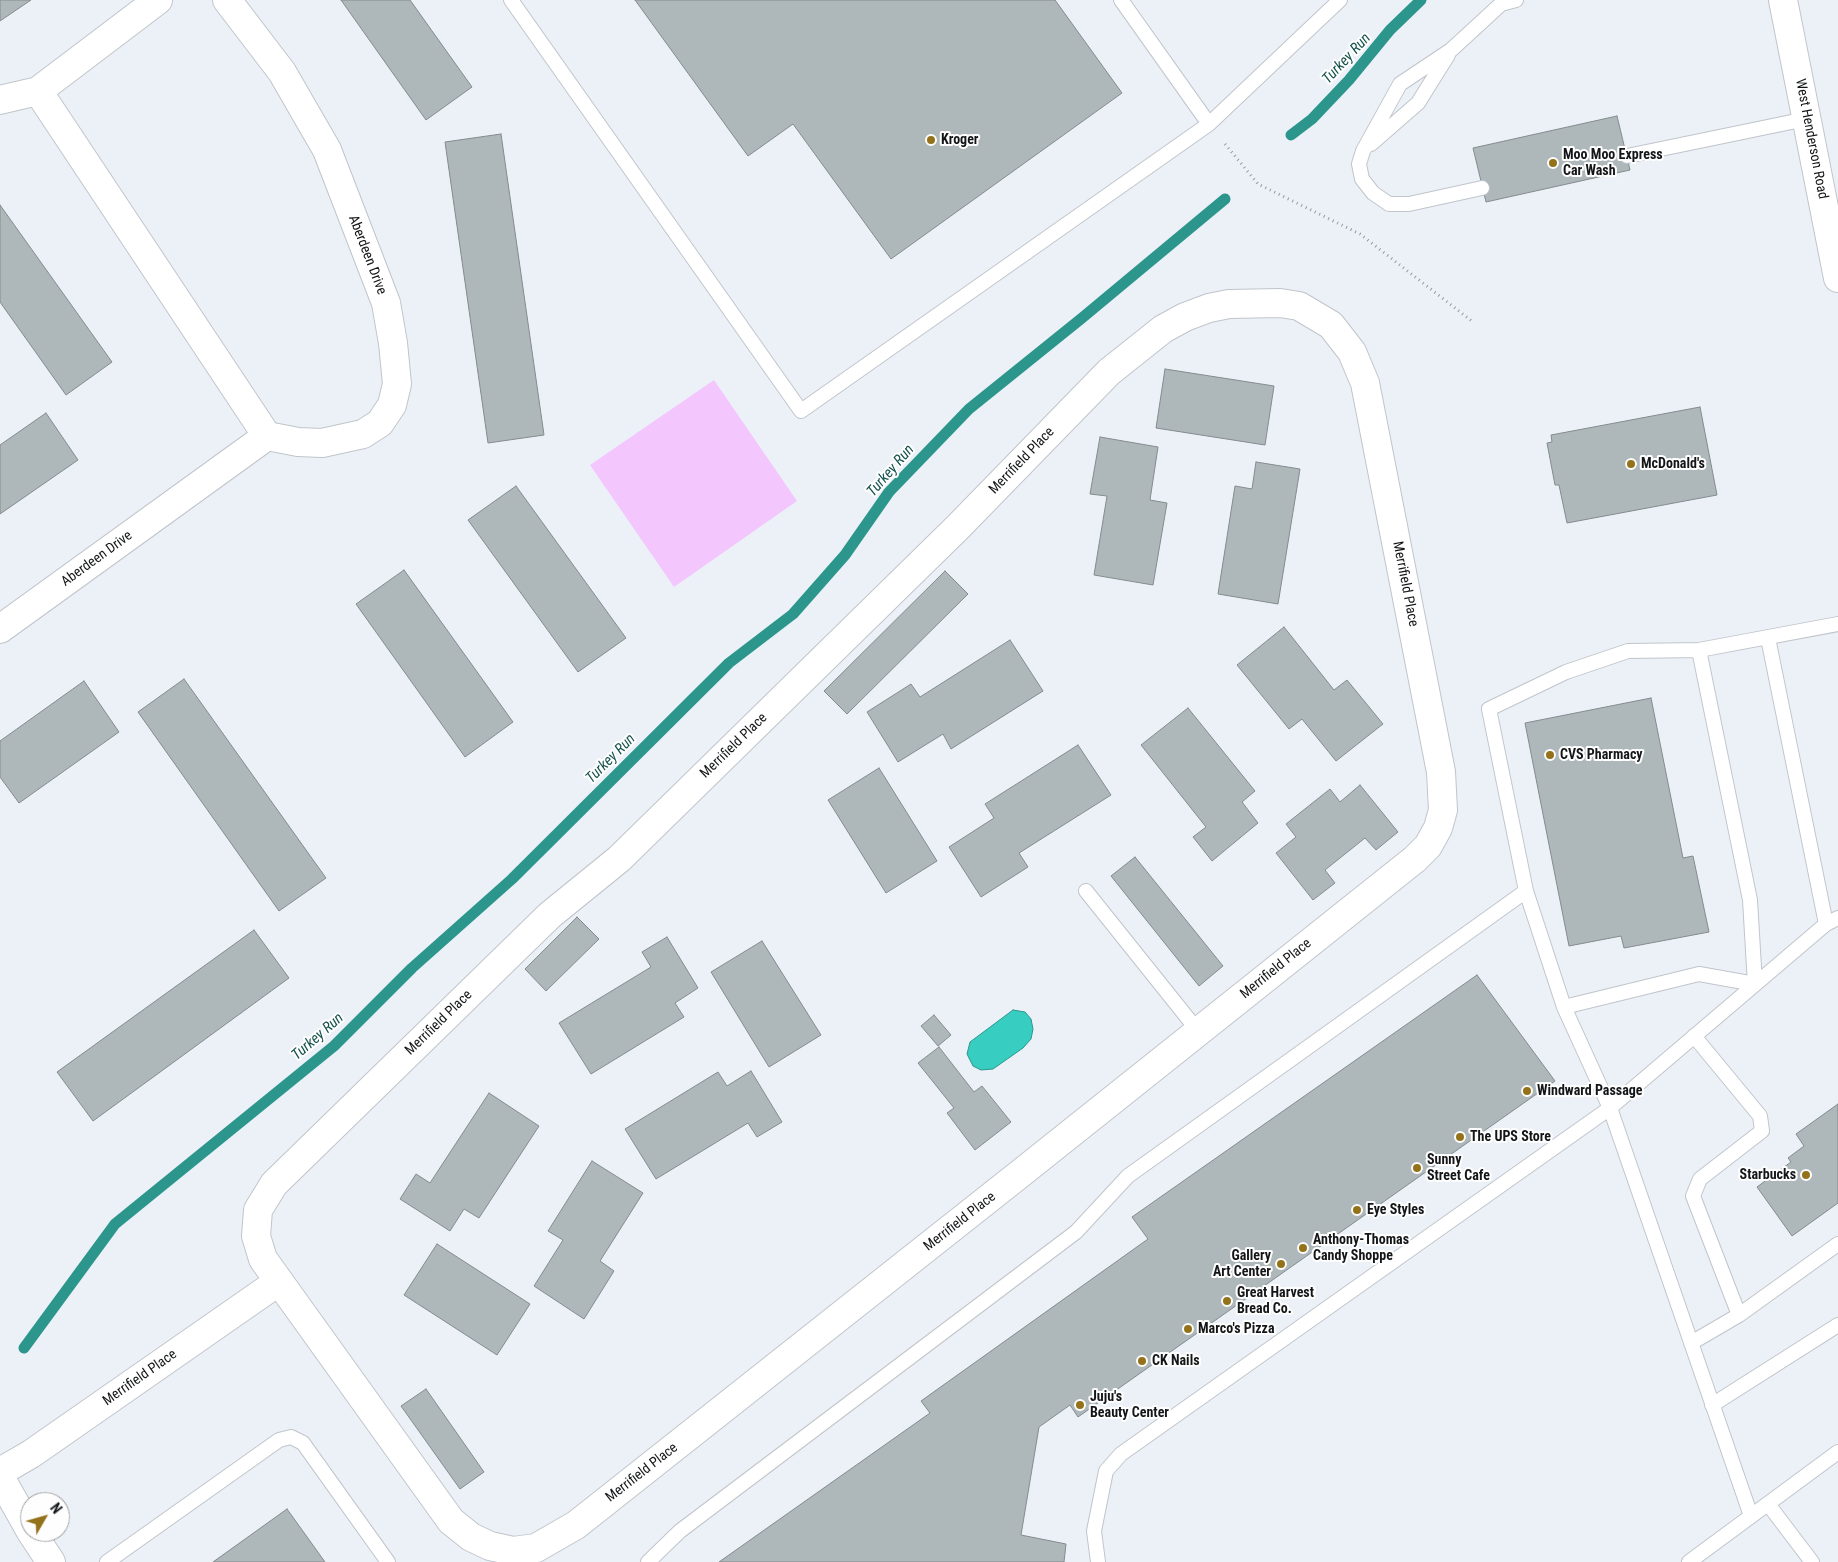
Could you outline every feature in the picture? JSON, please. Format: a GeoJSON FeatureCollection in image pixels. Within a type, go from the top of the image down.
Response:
{"type":"FeatureCollection","features":[{"type":"Feature","properties":{"kind":"street"},"geometry":{"type":"LineString","coordinates":[[0,100],[38,91],[158,0]]}},
{"type":"Feature","properties":{"kind":"street","name":"Aberdeen Drive"},"geometry":{"type":"LineString","coordinates":[[0,629],[267,436],[298,442],[322,443],[363,434],[380,423],[392,405],[397,384],[393,343],[386,303],[327,150],[282,72],[227,0]]}},
{"type":"Feature","properties":{"kind":"street","name":"West Henderson Road"},"geometry":{"type":"LineString","coordinates":[[1783,0],[1838,278]]}},
{"type":"Feature","properties":{"kind":"street"},"geometry":{"type":"LineString","coordinates":[[38,91],[267,436]]}},
{"type":"Feature","properties":{"kind":"street","name":"Merrifield Place"},"geometry":{"type":"LineString","coordinates":[[1280,303],[1299,306],[1331,325],[1352,352],[1366,383],[1441,772],[1443,810],[1438,828],[1428,846],[1415,859],[1198,1031],[576,1526],[536,1548],[514,1551],[490,1546],[471,1537],[451,1521],[262,1259],[256,1236],[258,1210],[274,1184],[550,915],[619,859],[958,527],[1109,372],[1163,329],[1185,317],[1209,308],[1229,304],[1280,303]]}},
{"type":"Feature","properties":{"kind":"street","name":"Merrifield Place"},"geometry":{"type":"LineString","coordinates":[[0,1472],[31,1454],[278,1282]]}},
{"type":"Feature","properties":{"kind":"street"},"geometry":{"type":"LineString","coordinates":[[0,1477],[20,1512]]}},
{"type":"Feature","properties":{"kind":"street"},"geometry":{"type":"LineString","coordinates":[[38,1542],[51,1562]]}},
{"type":"Feature","properties":{"kind":"lane"},"geometry":{"type":"LineString","coordinates":[[511,0],[801,411],[1209,124],[1340,0]]}},
{"type":"Feature","properties":{"kind":"lane"},"geometry":{"type":"LineString","coordinates":[[1121,0],[1209,124]]}},
{"type":"Feature","properties":{"kind":"lane"},"geometry":{"type":"LineString","coordinates":[[1482,188],[1408,204],[1389,204],[1373,193],[1362,179],[1360,164],[1363,151],[1400,84],[1451,50],[1501,4],[1516,0]]}},
{"type":"Feature","properties":{"kind":"lane"},"geometry":{"type":"LineString","coordinates":[[1363,151],[1418,103],[1451,50]]}},
{"type":"Feature","properties":{"kind":"lane"},"geometry":{"type":"LineString","coordinates":[[1627,156],[1806,119]]}},
{"type":"Feature","properties":{"kind":"lane"},"geometry":{"type":"LineString","coordinates":[[1751,1516],[1610,1108],[1564,1007],[1526,891],[1489,709],[1566,672],[1628,651],[1699,650],[1838,624]]}},
{"type":"Feature","properties":{"kind":"lane"},"geometry":{"type":"LineString","coordinates":[[1098,1562],[1094,1531],[1106,1471],[1121,1454],[1610,1108],[1832,921],[1768,638]]}},
{"type":"Feature","properties":{"kind":"lane"},"geometry":{"type":"LineString","coordinates":[[1699,650],[1750,900],[1755,984]]}},
{"type":"Feature","properties":{"kind":"lane"},"geometry":{"type":"LineString","coordinates":[[1086,891],[1198,1031]]}},
{"type":"Feature","properties":{"kind":"lane"},"geometry":{"type":"LineString","coordinates":[[648,1562],[680,1531],[1076,1232],[1128,1176],[1526,891]]}},
{"type":"Feature","properties":{"kind":"lane"},"geometry":{"type":"LineString","coordinates":[[1564,1007],[1699,974],[1755,984]]}},
{"type":"Feature","properties":{"kind":"lane"},"geometry":{"type":"LineString","coordinates":[[1694,1036],[1760,1116],[1762,1131],[1700,1179],[1694,1196],[1739,1315]]}},
{"type":"Feature","properties":{"kind":"lane"},"geometry":{"type":"LineString","coordinates":[[1691,1343],[1739,1315],[1838,1244]]}},
{"type":"Feature","properties":{"kind":"lane"},"geometry":{"type":"LineString","coordinates":[[1712,1405],[1838,1325]]}},
{"type":"Feature","properties":{"kind":"lane"},"geometry":{"type":"LineString","coordinates":[[107,1562],[279,1440],[291,1437],[302,1443],[388,1562]]}},
{"type":"Feature","properties":{"kind":"lane"},"geometry":{"type":"LineString","coordinates":[[1689,1562],[1838,1452]]}},
{"type":"Feature","properties":{"kind":"lane"},"geometry":{"type":"LineString","coordinates":[[1768,1504],[1812,1562]]}},
{"type":"Feature","properties":{"kind":"path"},"geometry":{"type":"LineString","coordinates":[[1209,124],[1258,184],[1360,234],[1473,322]]}},
{"type":"Feature","properties":{"kind":"shaded area"},"geometry":{"type":"Polygon","coordinates":[[[714,380],[797,501],[674,587],[590,465],[714,380]]]}},
{"type":"Feature","properties":{"kind":"shaded area"},"geometry":{"type":"Polygon","coordinates":[[[1013,1010],[1025,1012],[1031,1019],[1033,1029],[1031,1039],[1023,1048],[993,1069],[981,1070],[973,1066],[967,1054],[970,1042],[1013,1010]]]}},
{"type":"Feature","properties":{"kind":"building"},"geometry":{"type":"Polygon","coordinates":[[[0,0],[31,0],[0,21],[0,0]]]}},
{"type":"Feature","properties":{"kind":"building"},"geometry":{"type":"Polygon","coordinates":[[[341,0],[410,0],[472,87],[426,120],[341,0]]]}},
{"type":"Feature","properties":{"kind":"building","name":"Kroger"},"geometry":{"type":"Polygon","coordinates":[[[635,0],[1055,0],[1122,93],[891,259],[793,124],[748,156],[635,0]]]}},
{"type":"Feature","properties":{"kind":"building","name":"Moo Moo Express Car Wash"},"geometry":{"type":"Polygon","coordinates":[[[1617,116],[1630,170],[1486,202],[1473,148],[1617,116]]]}},
{"type":"Feature","properties":{"kind":"building"},"geometry":{"type":"Polygon","coordinates":[[[501,134],[544,435],[488,443],[445,142],[501,134]]]}},
{"type":"Feature","properties":{"kind":"building"},"geometry":{"type":"Polygon","coordinates":[[[0,205],[112,362],[66,395],[0,302],[0,205]]]}},
{"type":"Feature","properties":{"kind":"building"},"geometry":{"type":"Polygon","coordinates":[[[1165,369],[1274,386],[1265,445],[1156,428],[1165,369]]]}},
{"type":"Feature","properties":{"kind":"building","name":"McDonald's"},"geometry":{"type":"Polygon","coordinates":[[[1700,407],[1717,495],[1567,523],[1559,485],[1555,485],[1547,443],[1552,442],[1551,435],[1700,407]]]}},
{"type":"Feature","properties":{"kind":"building"},"geometry":{"type":"Polygon","coordinates":[[[46,413],[78,460],[0,514],[0,445],[46,413]]]}},
{"type":"Feature","properties":{"kind":"building"},"geometry":{"type":"Polygon","coordinates":[[[1100,437],[1158,447],[1150,500],[1167,503],[1153,585],[1094,575],[1107,496],[1090,494],[1100,437]]]}},
{"type":"Feature","properties":{"kind":"building"},"geometry":{"type":"Polygon","coordinates":[[[1256,462],[1300,469],[1278,604],[1218,594],[1235,486],[1252,489],[1256,462]]]}},
{"type":"Feature","properties":{"kind":"building"},"geometry":{"type":"Polygon","coordinates":[[[516,486],[626,638],[578,672],[468,520],[516,486]]]}},
{"type":"Feature","properties":{"kind":"building"},"geometry":{"type":"Polygon","coordinates":[[[404,570],[513,722],[465,757],[356,604],[404,570]]]}},
{"type":"Feature","properties":{"kind":"building"},"geometry":{"type":"Polygon","coordinates":[[[945,571],[968,594],[847,714],[824,691],[945,571]]]}},
{"type":"Feature","properties":{"kind":"building"},"geometry":{"type":"Polygon","coordinates":[[[1284,627],[1334,690],[1347,680],[1383,724],[1336,761],[1302,719],[1289,729],[1237,665],[1284,627]]]}},
{"type":"Feature","properties":{"kind":"building"},"geometry":{"type":"Polygon","coordinates":[[[1010,640],[1043,691],[951,749],[943,734],[898,762],[867,712],[911,684],[920,697],[1010,640]]]}},
{"type":"Feature","properties":{"kind":"building"},"geometry":{"type":"Polygon","coordinates":[[[184,679],[326,878],[279,911],[138,712],[184,679]]]}},
{"type":"Feature","properties":{"kind":"building"},"geometry":{"type":"Polygon","coordinates":[[[84,681],[119,732],[19,803],[0,777],[0,741],[84,681]]]}},
{"type":"Feature","properties":{"kind":"building","name":"CVS Pharmacy"},"geometry":{"type":"Polygon","coordinates":[[[1651,698],[1683,858],[1693,856],[1709,932],[1624,948],[1621,936],[1569,946],[1525,723],[1651,698]]]}},
{"type":"Feature","properties":{"kind":"building"},"geometry":{"type":"Polygon","coordinates":[[[1188,708],[1255,791],[1242,802],[1258,823],[1212,861],[1193,837],[1206,827],[1141,745],[1188,708]]]}},
{"type":"Feature","properties":{"kind":"building"},"geometry":{"type":"Polygon","coordinates":[[[1078,745],[1111,795],[1019,853],[1028,867],[981,897],[949,847],[994,818],[985,804],[1078,745]]]}},
{"type":"Feature","properties":{"kind":"building"},"geometry":{"type":"Polygon","coordinates":[[[879,768],[937,861],[886,893],[828,800],[879,768]]]}},
{"type":"Feature","properties":{"kind":"building"},"geometry":{"type":"Polygon","coordinates":[[[1360,785],[1398,832],[1376,850],[1365,838],[1325,870],[1335,883],[1313,900],[1276,853],[1296,837],[1286,824],[1330,789],[1340,802],[1360,785]]]}},
{"type":"Feature","properties":{"kind":"building"},"geometry":{"type":"Polygon","coordinates":[[[1135,857],[1223,966],[1199,986],[1111,876],[1135,857]]]}},
{"type":"Feature","properties":{"kind":"building"},"geometry":{"type":"Polygon","coordinates":[[[577,917],[599,939],[546,991],[525,969],[577,917]]]}},
{"type":"Feature","properties":{"kind":"building"},"geometry":{"type":"Polygon","coordinates":[[[254,930],[289,978],[93,1121],[57,1072],[254,930]]]}},
{"type":"Feature","properties":{"kind":"building"},"geometry":{"type":"Polygon","coordinates":[[[667,937],[698,988],[675,1003],[684,1017],[591,1074],[559,1023],[651,967],[642,952],[667,937]]]}},
{"type":"Feature","properties":{"kind":"building"},"geometry":{"type":"Polygon","coordinates":[[[762,941],[821,1035],[769,1067],[711,972],[762,941]]]}},
{"type":"Feature","properties":{"kind":"building"},"geometry":{"type":"Polygon","coordinates":[[[1477,975],[1555,1081],[1078,1417],[1070,1405],[1039,1427],[1021,1535],[1066,1544],[1064,1562],[719,1562],[930,1413],[921,1401],[1148,1239],[1132,1217],[1477,975]]]}},
{"type":"Feature","properties":{"kind":"building"},"geometry":{"type":"Polygon","coordinates":[[[934,1015],[951,1035],[938,1046],[921,1026],[934,1015]]]}},
{"type":"Feature","properties":{"kind":"building"},"geometry":{"type":"Polygon","coordinates":[[[939,1047],[974,1092],[982,1086],[1011,1122],[975,1150],[947,1113],[954,1108],[918,1063],[939,1047]]]}},
{"type":"Feature","properties":{"kind":"building"},"geometry":{"type":"Polygon","coordinates":[[[751,1071],[782,1122],[757,1137],[748,1123],[656,1179],[625,1129],[718,1072],[727,1086],[751,1071]]]}},
{"type":"Feature","properties":{"kind":"building"},"geometry":{"type":"Polygon","coordinates":[[[489,1093],[539,1126],[479,1218],[464,1209],[450,1231],[400,1199],[416,1174],[430,1183],[489,1093]]]}},
{"type":"Feature","properties":{"kind":"building","name":"Starbucks"},"geometry":{"type":"Polygon","coordinates":[[[1838,1104],[1838,1203],[1792,1236],[1757,1187],[1791,1162],[1788,1158],[1804,1146],[1796,1134],[1838,1104]]]}},
{"type":"Feature","properties":{"kind":"building"},"geometry":{"type":"Polygon","coordinates":[[[592,1161],[643,1193],[600,1261],[614,1271],[584,1319],[534,1286],[563,1240],[548,1231],[592,1161]]]}},
{"type":"Feature","properties":{"kind":"building"},"geometry":{"type":"Polygon","coordinates":[[[437,1244],[530,1304],[497,1355],[404,1295],[437,1244]]]}},
{"type":"Feature","properties":{"kind":"building"},"geometry":{"type":"Polygon","coordinates":[[[426,1389],[484,1472],[460,1489],[401,1406],[426,1389]]]}},
{"type":"Feature","properties":{"kind":"building"},"geometry":{"type":"Polygon","coordinates":[[[287,1509],[325,1562],[213,1562],[287,1509]]]}},
{"type":"Feature","properties":{"kind":"waterway","name":"Turkey Run"},"geometry":{"type":"LineString","coordinates":[[1291,135],[1312,119],[1349,80],[1390,30],[1421,0]]}},
{"type":"Feature","properties":{"kind":"waterway","name":"Turkey Run"},"geometry":{"type":"LineString","coordinates":[[24,1348],[115,1224],[334,1046],[412,968],[512,879],[729,663],[793,614],[845,555],[889,492],[969,409],[1225,199]]}},
{"type":"Feature","properties":{"kind":"place","name":"Kroger"},"geometry":{"type":"Point","coordinates":[931,140]}},
{"type":"Feature","properties":{"kind":"place","name":"Moo Moo Express Car Wash"},"geometry":{"type":"Point","coordinates":[1553,163]}},
{"type":"Feature","properties":{"kind":"place","name":"McDonald's"},"geometry":{"type":"Point","coordinates":[1631,464]}},
{"type":"Feature","properties":{"kind":"place","name":"CVS Pharmacy"},"geometry":{"type":"Point","coordinates":[1550,755]}},
{"type":"Feature","properties":{"kind":"place","name":"Windward Passage"},"geometry":{"type":"Point","coordinates":[1527,1091]}},
{"type":"Feature","properties":{"kind":"place","name":"The UPS Store"},"geometry":{"type":"Point","coordinates":[1460,1137]}},
{"type":"Feature","properties":{"kind":"place","name":"Sunny Street Cafe"},"geometry":{"type":"Point","coordinates":[1417,1168]}},
{"type":"Feature","properties":{"kind":"place","name":"Starbucks"},"geometry":{"type":"Point","coordinates":[1806,1175]}},
{"type":"Feature","properties":{"kind":"place","name":"Eye Styles"},"geometry":{"type":"Point","coordinates":[1357,1210]}},
{"type":"Feature","properties":{"kind":"place","name":"Anthony-Thomas Candy Shoppe"},"geometry":{"type":"Point","coordinates":[1303,1248]}},
{"type":"Feature","properties":{"kind":"place","name":"Gallery Art Center"},"geometry":{"type":"Point","coordinates":[1281,1264]}},
{"type":"Feature","properties":{"kind":"place","name":"Great Harvest Bread Co."},"geometry":{"type":"Point","coordinates":[1227,1301]}},
{"type":"Feature","properties":{"kind":"place","name":"Marco's Pizza"},"geometry":{"type":"Point","coordinates":[1188,1329]}},
{"type":"Feature","properties":{"kind":"place","name":"CK Nails"},"geometry":{"type":"Point","coordinates":[1142,1361]}},
{"type":"Feature","properties":{"kind":"place","name":"Juju's Beauty Center"},"geometry":{"type":"Point","coordinates":[1080,1405]}}]}
